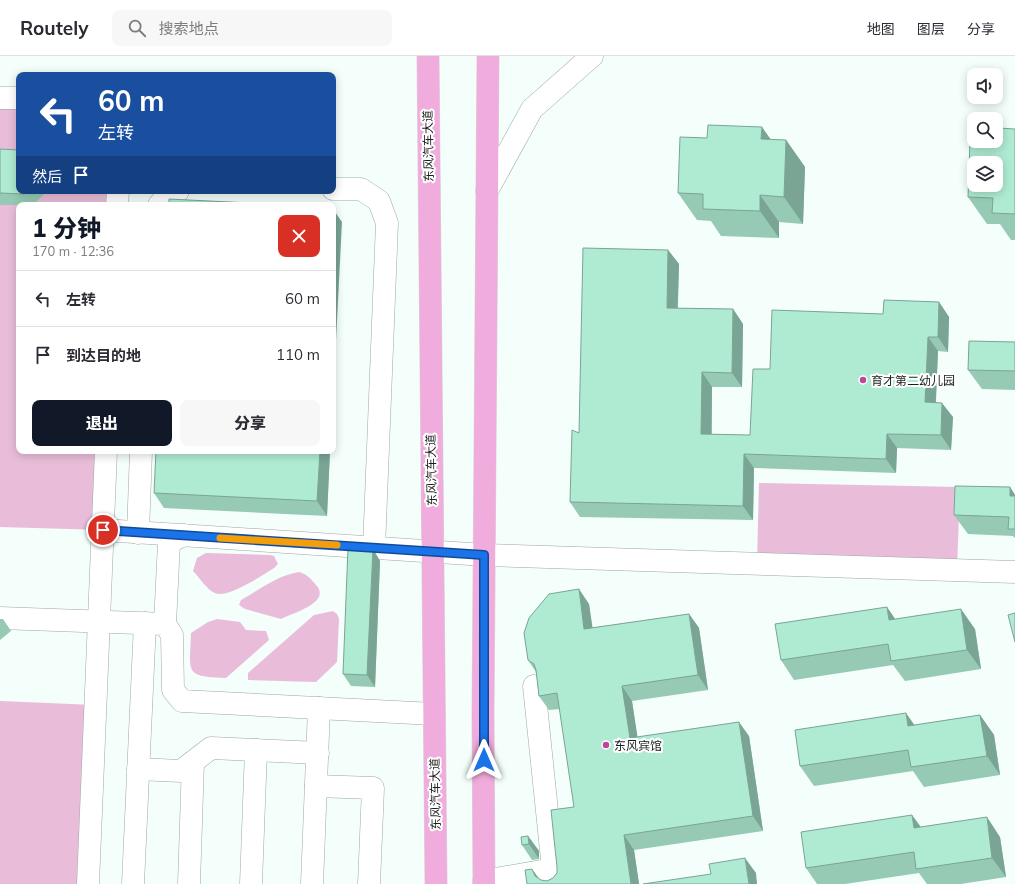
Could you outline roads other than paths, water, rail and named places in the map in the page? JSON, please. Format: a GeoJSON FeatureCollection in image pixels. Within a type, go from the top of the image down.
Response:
{"type":"FeatureCollection","features":[{"type":"Feature","properties":{"kind":"main road","name":"东风汽车大道"},"geometry":{"type":"LineString","coordinates":[[428,56],[436,884]]}},
{"type":"Feature","properties":{"kind":"main road"},"geometry":{"type":"LineString","coordinates":[[484,883],[484,555],[488,56]]}},
{"type":"Feature","properties":{"kind":"street"},"geometry":{"type":"LineString","coordinates":[[487,191],[532,109],[592,56]]}},
{"type":"Feature","properties":{"kind":"street"},"geometry":{"type":"LineString","coordinates":[[0,98],[16,98]]}},
{"type":"Feature","properties":{"kind":"street"},"geometry":{"type":"LineString","coordinates":[[336,189],[361,189],[379,201],[387,223],[374,548]]}},
{"type":"Feature","properties":{"kind":"street"},"geometry":{"type":"LineString","coordinates":[[162,202],[172,194]]}},
{"type":"Feature","properties":{"kind":"street"},"geometry":{"type":"LineString","coordinates":[[88,884],[106,454]]}},
{"type":"Feature","properties":{"kind":"street"},"geometry":{"type":"LineString","coordinates":[[138,533],[141,454]]}},
{"type":"Feature","properties":{"kind":"street"},"geometry":{"type":"LineString","coordinates":[[103,530],[484,555],[1015,572]]}},
{"type":"Feature","properties":{"kind":"street"},"geometry":{"type":"LineString","coordinates":[[133,884],[138,769],[155,623],[169,542],[184,536]]}},
{"type":"Feature","properties":{"kind":"street"},"geometry":{"type":"LineString","coordinates":[[0,618],[155,623],[172,635],[173,690],[182,701],[434,714]]}},
{"type":"Feature","properties":{"kind":"street"},"geometry":{"type":"LineString","coordinates":[[484,883],[554,876],[534,686]]}},
{"type":"Feature","properties":{"kind":"street"},"geometry":{"type":"LineString","coordinates":[[312,884],[319,708]]}},
{"type":"Feature","properties":{"kind":"street"},"geometry":{"type":"LineString","coordinates":[[138,769],[181,771],[211,748],[318,753]]}},
{"type":"Feature","properties":{"kind":"street"},"geometry":{"type":"LineString","coordinates":[[251,884],[256,750]]}},
{"type":"Feature","properties":{"kind":"street"},"geometry":{"type":"LineString","coordinates":[[189,884],[193,762]]}},
{"type":"Feature","properties":{"kind":"street"},"geometry":{"type":"LineString","coordinates":[[316,786],[373,788],[369,884]]}},
{"type":"Feature","properties":{"kind":"place","name":"育才第二幼儿园"},"geometry":{"type":"Point","coordinates":[863,380]}},
{"type":"Feature","properties":{"kind":"place","name":"东风宾馆"},"geometry":{"type":"Point","coordinates":[606,745]}}]}
